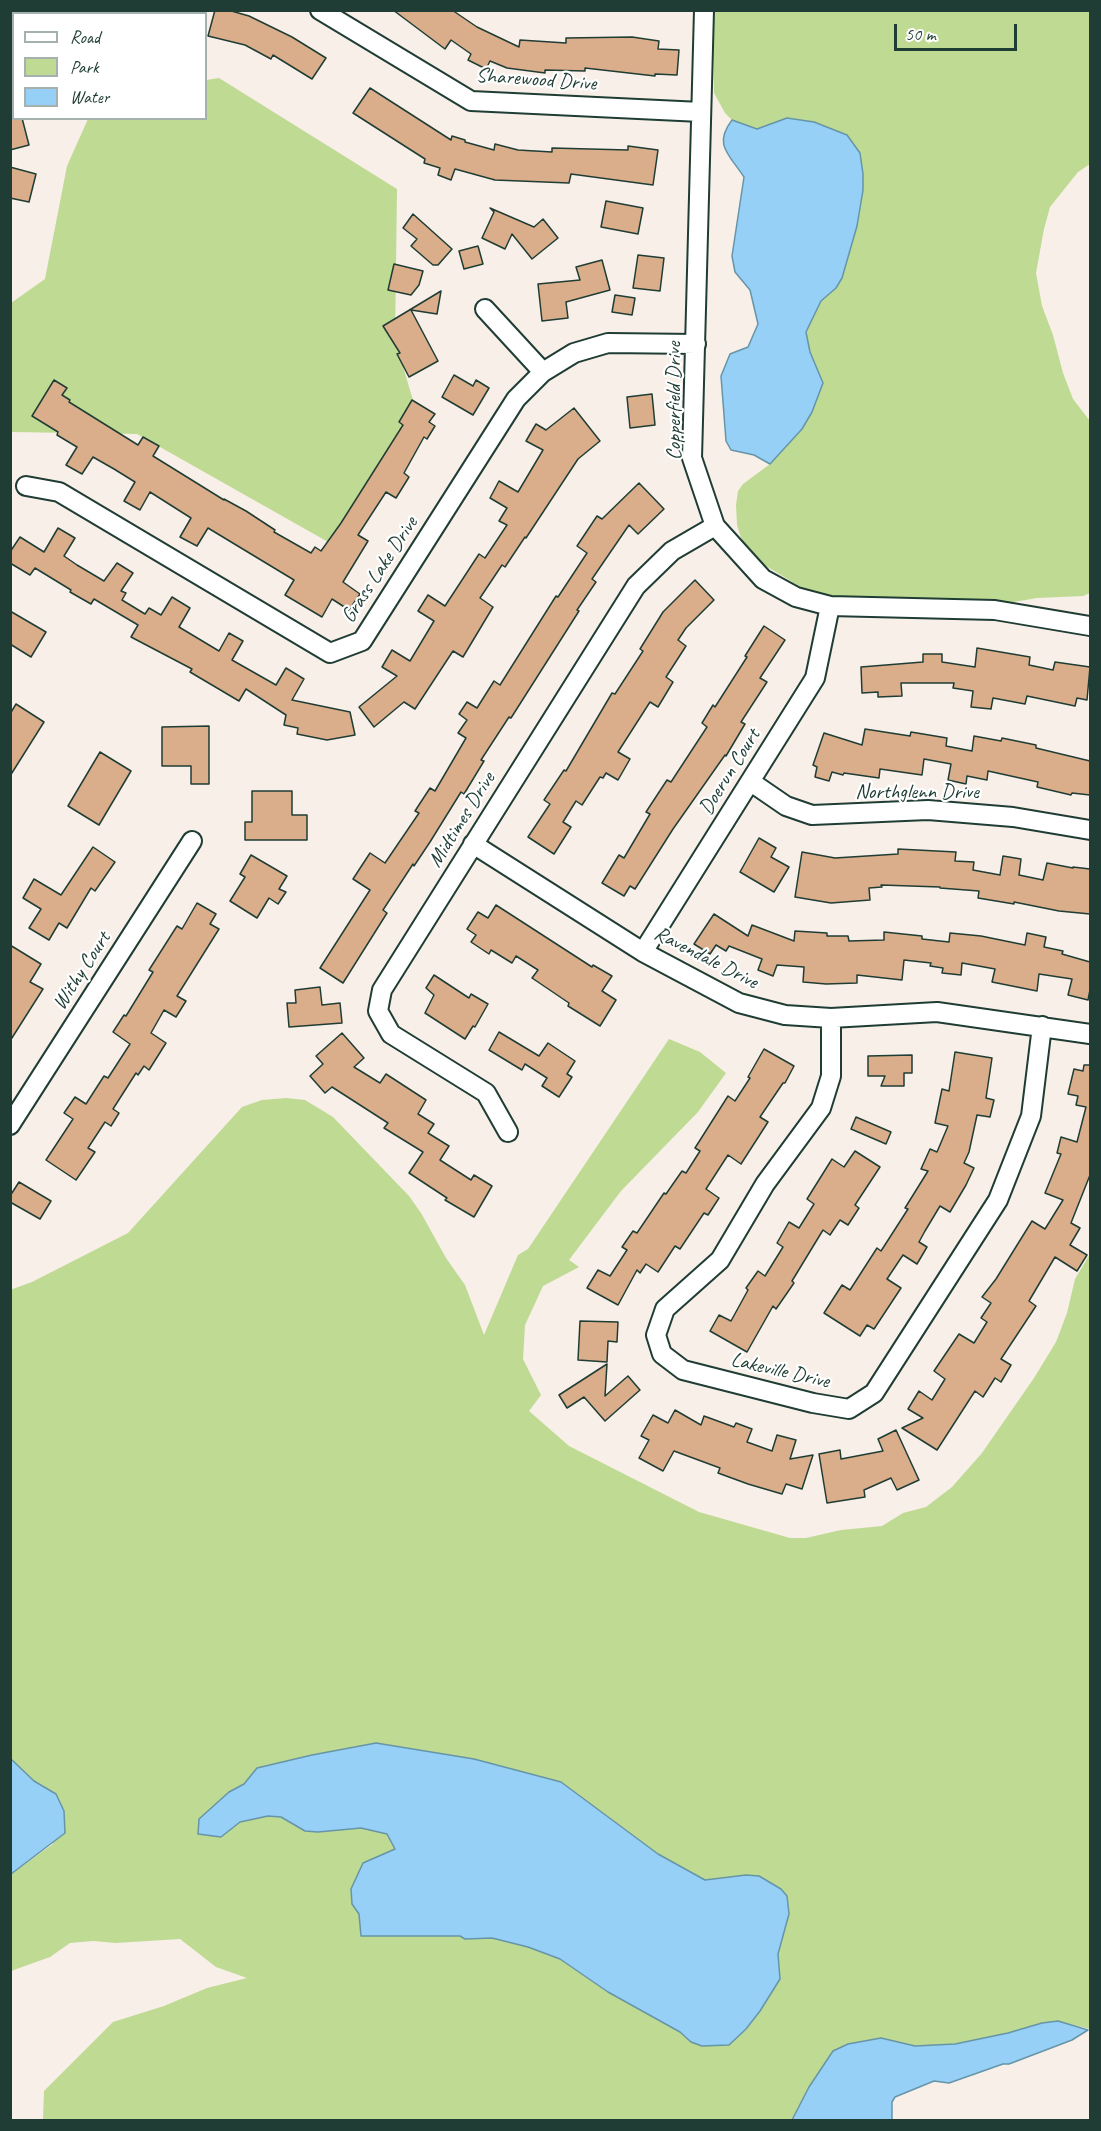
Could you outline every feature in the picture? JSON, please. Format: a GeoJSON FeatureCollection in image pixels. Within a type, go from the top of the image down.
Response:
{"type":"FeatureCollection","features":[{"type":"Feature","properties":{"kind":"street","name":"Sharewood Drive"},"geometry":{"type":"LineString","coordinates":[[320,10],[471,101],[701,112]]}},
{"type":"Feature","properties":{"kind":"street","name":"Copperfield Drive"},"geometry":{"type":"LineString","coordinates":[[704,10],[693,458],[715,526],[763,579],[796,597],[830,606],[995,610],[1090,626]]}},
{"type":"Feature","properties":{"kind":"street"},"geometry":{"type":"LineString","coordinates":[[485,309],[543,372]]}},
{"type":"Feature","properties":{"kind":"street","name":"Grass Lake Drive"},"geometry":{"type":"LineString","coordinates":[[26,486],[59,492],[330,653],[362,641],[516,399],[543,372],[574,353],[608,343],[696,344]]}},
{"type":"Feature","properties":{"kind":"street","name":"Midtimes Drive"},"geometry":{"type":"LineString","coordinates":[[508,1132],[486,1093],[391,1034],[378,1011],[382,990],[636,586],[672,551],[715,526]]}},
{"type":"Feature","properties":{"kind":"street","name":"Doerun Court"},"geometry":{"type":"LineString","coordinates":[[643,952],[815,678],[830,606]]}},
{"type":"Feature","properties":{"kind":"street","name":"Northglenn Drive"},"geometry":{"type":"LineString","coordinates":[[751,782],[786,806],[812,815],[928,810],[1013,817],[1090,830]]}},
{"type":"Feature","properties":{"kind":"street","name":"Withy Court"},"geometry":{"type":"LineString","coordinates":[[10,1125],[192,841]]}},
{"type":"Feature","properties":{"kind":"street","name":"Ravendale Drive"},"geometry":{"type":"LineString","coordinates":[[473,844],[643,952],[739,1004],[785,1015],[831,1018],[936,1012],[1090,1034]]}},
{"type":"Feature","properties":{"kind":"street","name":"Lakeville Drive"},"geometry":{"type":"LineString","coordinates":[[831,1018],[831,1076],[821,1108],[765,1184],[720,1260],[665,1309],[656,1335],[662,1354],[683,1370],[813,1403],[849,1409],[874,1393],[998,1200],[1031,1116],[1042,1026]]}},
{"type":"Feature","properties":{"kind":"green space"},"geometry":{"type":"Polygon","coordinates":[[[713,11],[1090,11],[1090,164],[1078,172],[1050,207],[1036,273],[1042,306],[1053,335],[1063,373],[1073,399],[1090,421],[1090,593],[1083,596],[1037,598],[1008,603],[830,597],[807,591],[758,561],[743,544],[737,525],[738,491],[743,484],[770,464],[792,439],[823,383],[810,352],[806,332],[821,301],[836,288],[857,226],[863,190],[787,118],[757,129],[732,120],[725,113],[714,93],[713,11]]]}},
{"type":"Feature","properties":{"kind":"green space"},"geometry":{"type":"Polygon","coordinates":[[[219,78],[397,189],[395,340],[424,437],[337,547],[137,434],[11,432],[11,303],[45,279],[67,166],[88,120],[207,120],[207,80],[219,78]]]}},
{"type":"Feature","properties":{"kind":"green space"},"geometry":{"type":"Polygon","coordinates":[[[669,1039],[700,1052],[726,1073],[698,1112],[621,1191],[569,1260],[579,1267],[543,1286],[525,1325],[523,1359],[541,1395],[529,1411],[569,1446],[699,1512],[790,1538],[806,1538],[841,1530],[882,1526],[903,1513],[926,1507],[952,1487],[982,1453],[1056,1342],[1067,1313],[1075,1279],[1090,1254],[1090,2029],[1058,2021],[955,2044],[915,2046],[881,2038],[848,2044],[833,2051],[809,2087],[792,2120],[43,2120],[44,2091],[113,2022],[164,2006],[207,1988],[247,1978],[216,1967],[180,1939],[70,1943],[50,1957],[11,1971],[11,1874],[53,1844],[44,1786],[34,1781],[11,1759],[10,1290],[32,1282],[128,1233],[242,1107],[262,1100],[286,1098],[305,1100],[333,1117],[409,1196],[465,1285],[484,1335],[518,1255],[528,1249],[669,1039]],[[376,1743],[257,1768],[244,1784],[229,1792],[221,1837],[240,1822],[268,1816],[281,1817],[305,1831],[361,1828],[388,1834],[395,1849],[363,1863],[351,1889],[352,1904],[359,1914],[362,1936],[492,1938],[528,1947],[560,1959],[608,1992],[680,2032],[691,2042],[702,2046],[729,2045],[760,2011],[780,1979],[778,1954],[789,1914],[759,1876],[746,1875],[705,1880],[658,1854],[560,1782],[376,1743]]]}},
{"type":"Feature","properties":{"kind":"water"},"geometry":{"type":"Polygon","coordinates":[[[787,118],[814,122],[847,135],[860,153],[863,190],[857,226],[842,278],[836,288],[821,301],[806,332],[810,352],[823,383],[812,412],[802,429],[770,464],[754,455],[731,450],[726,441],[721,376],[730,354],[748,347],[758,324],[750,290],[735,272],[732,256],[744,177],[723,143],[726,129],[732,120],[757,129],[787,118]]]}},
{"type":"Feature","properties":{"kind":"water"},"geometry":{"type":"Polygon","coordinates":[[[376,1743],[474,1759],[561,1782],[658,1854],[705,1880],[746,1875],[759,1876],[781,1889],[787,1896],[789,1914],[778,1954],[780,1979],[760,2011],[729,2045],[702,2046],[691,2042],[680,2032],[608,1992],[560,1959],[528,1947],[492,1938],[361,1936],[359,1914],[352,1904],[351,1889],[363,1863],[395,1849],[387,1834],[361,1828],[305,1831],[281,1817],[268,1816],[240,1822],[221,1837],[198,1834],[199,1819],[229,1792],[244,1784],[257,1768],[376,1743]]]}},
{"type":"Feature","properties":{"kind":"water"},"geometry":{"type":"Polygon","coordinates":[[[11,1759],[34,1781],[56,1794],[64,1811],[65,1833],[11,1874],[11,1759]]]}},
{"type":"Feature","properties":{"kind":"water"},"geometry":{"type":"Polygon","coordinates":[[[1058,2021],[1088,2030],[1072,2040],[1009,2064],[1003,2064],[949,2083],[934,2081],[895,2097],[892,2102],[892,2120],[792,2120],[809,2087],[833,2051],[848,2044],[881,2038],[915,2046],[955,2044],[1058,2021]]]}},
{"type":"Feature","properties":{"kind":"building"},"geometry":{"type":"Polygon","coordinates":[[[215,10],[228,10],[249,16],[292,37],[326,58],[312,79],[273,55],[271,59],[245,45],[208,36],[215,10]]]}},
{"type":"Feature","properties":{"kind":"building"},"geometry":{"type":"Polygon","coordinates":[[[393,10],[452,10],[477,27],[519,47],[520,40],[566,43],[566,38],[632,37],[659,41],[658,49],[679,50],[677,75],[655,74],[655,76],[585,68],[585,71],[545,70],[545,73],[507,68],[490,61],[486,69],[468,60],[471,54],[451,40],[445,49],[393,10]]]}},
{"type":"Feature","properties":{"kind":"building"},"geometry":{"type":"Polygon","coordinates":[[[370,88],[451,140],[452,136],[494,150],[495,144],[518,150],[552,152],[552,148],[628,150],[628,146],[658,150],[653,185],[571,174],[569,183],[495,180],[455,169],[451,180],[438,175],[440,168],[424,163],[425,159],[353,113],[370,88]]]}},
{"type":"Feature","properties":{"kind":"building"},"geometry":{"type":"Polygon","coordinates":[[[10,118],[23,120],[29,145],[10,150],[10,118]]]}},
{"type":"Feature","properties":{"kind":"building"},"geometry":{"type":"Polygon","coordinates":[[[10,167],[36,174],[29,202],[10,198],[10,167]]]}},
{"type":"Feature","properties":{"kind":"building"},"geometry":{"type":"Polygon","coordinates":[[[606,201],[643,208],[638,234],[601,227],[606,201]]]}},
{"type":"Feature","properties":{"kind":"building"},"geometry":{"type":"Polygon","coordinates":[[[490,208],[534,227],[543,219],[558,238],[532,259],[512,234],[505,249],[482,238],[494,212],[490,208]]]}},
{"type":"Feature","properties":{"kind":"building"},"geometry":{"type":"Polygon","coordinates":[[[413,214],[452,249],[438,265],[433,265],[411,246],[417,239],[403,228],[413,214]]]}},
{"type":"Feature","properties":{"kind":"building"},"geometry":{"type":"Polygon","coordinates":[[[478,246],[483,264],[464,269],[459,251],[478,246]]]}},
{"type":"Feature","properties":{"kind":"building"},"geometry":{"type":"Polygon","coordinates":[[[638,255],[664,258],[660,291],[633,288],[638,255]]]}},
{"type":"Feature","properties":{"kind":"building"},"geometry":{"type":"Polygon","coordinates":[[[602,260],[610,290],[566,302],[568,318],[542,321],[538,284],[580,280],[576,267],[602,260]]]}},
{"type":"Feature","properties":{"kind":"building"},"geometry":{"type":"Polygon","coordinates":[[[394,264],[423,271],[419,285],[411,295],[388,290],[394,264]]]}},
{"type":"Feature","properties":{"kind":"building"},"geometry":{"type":"Polygon","coordinates":[[[441,291],[437,314],[411,310],[438,361],[409,377],[397,354],[400,353],[383,326],[441,291]]]}},
{"type":"Feature","properties":{"kind":"building"},"geometry":{"type":"Polygon","coordinates":[[[615,295],[635,298],[632,315],[612,312],[615,295]]]}},
{"type":"Feature","properties":{"kind":"building"},"geometry":{"type":"Polygon","coordinates":[[[454,375],[473,386],[476,380],[489,388],[473,415],[442,397],[454,375]]]}},
{"type":"Feature","properties":{"kind":"building"},"geometry":{"type":"Polygon","coordinates":[[[54,380],[67,388],[62,395],[70,400],[69,402],[138,445],[143,437],[159,446],[153,456],[311,553],[315,547],[321,551],[341,523],[403,425],[399,422],[412,400],[435,414],[429,422],[435,426],[427,439],[424,437],[404,473],[409,477],[396,498],[386,492],[358,535],[368,541],[343,582],[360,594],[349,610],[332,599],[322,617],[285,595],[294,580],[208,528],[197,546],[180,537],[191,518],[150,492],[140,510],[124,501],[135,482],[114,469],[93,457],[82,474],[66,465],[77,447],[32,416],[54,380]]]}},
{"type":"Feature","properties":{"kind":"building"},"geometry":{"type":"Polygon","coordinates":[[[652,394],[655,425],[630,428],[627,397],[652,394]]]}},
{"type":"Feature","properties":{"kind":"building"},"geometry":{"type":"Polygon","coordinates":[[[574,408],[600,441],[578,459],[526,538],[505,567],[502,565],[480,598],[493,607],[463,657],[453,651],[415,709],[404,702],[374,727],[359,707],[397,676],[382,667],[392,650],[410,661],[434,621],[418,611],[428,595],[445,606],[479,554],[485,558],[507,525],[499,521],[507,508],[490,498],[499,481],[518,492],[543,450],[526,441],[536,424],[546,430],[574,408]]]}},
{"type":"Feature","properties":{"kind":"building"},"geometry":{"type":"Polygon","coordinates":[[[639,483],[664,509],[638,534],[629,525],[592,579],[596,582],[577,610],[579,611],[511,718],[509,717],[481,760],[484,761],[464,794],[461,792],[383,910],[387,913],[343,983],[320,968],[370,890],[353,879],[370,853],[385,863],[419,813],[415,811],[430,788],[435,791],[466,738],[458,733],[467,720],[459,714],[467,702],[477,708],[494,681],[500,685],[556,596],[558,597],[587,553],[577,546],[597,516],[602,519],[639,483]]]}},
{"type":"Feature","properties":{"kind":"building"},"geometry":{"type":"Polygon","coordinates":[[[58,528],[75,538],[64,556],[77,565],[104,581],[117,563],[133,573],[121,591],[126,593],[122,600],[145,614],[149,608],[161,615],[172,597],[190,608],[179,627],[219,651],[229,633],[243,641],[232,660],[276,685],[286,668],[304,679],[292,700],[350,712],[355,735],[327,740],[297,734],[298,728],[284,725],[286,715],[246,689],[239,701],[190,672],[192,669],[131,637],[138,625],[94,599],[91,604],[35,568],[30,575],[10,563],[10,552],[20,537],[44,552],[58,528]]]}},
{"type":"Feature","properties":{"kind":"building"},"geometry":{"type":"Polygon","coordinates":[[[695,580],[714,600],[686,628],[678,640],[686,646],[666,677],[673,682],[658,707],[650,702],[618,752],[630,759],[618,780],[606,773],[603,778],[600,777],[582,805],[576,801],[563,822],[571,827],[554,854],[528,837],[550,804],[544,800],[564,770],[566,771],[612,693],[615,694],[643,651],[640,649],[663,612],[695,580]]]}},
{"type":"Feature","properties":{"kind":"building"},"geometry":{"type":"Polygon","coordinates":[[[10,611],[46,632],[31,657],[10,644],[10,611]]]}},
{"type":"Feature","properties":{"kind":"building"},"geometry":{"type":"Polygon","coordinates":[[[764,626],[785,640],[760,678],[767,682],[741,722],[745,724],[726,756],[673,829],[635,889],[630,886],[624,896],[602,883],[619,855],[624,858],[650,814],[646,812],[667,780],[671,782],[707,727],[702,723],[747,657],[745,656],[764,626]]]}},
{"type":"Feature","properties":{"kind":"building"},"geometry":{"type":"Polygon","coordinates":[[[977,648],[1030,657],[1029,665],[1053,670],[1055,662],[1090,667],[1087,700],[1077,698],[1075,706],[1027,696],[1025,704],[993,698],[991,709],[971,707],[973,691],[953,688],[954,683],[901,683],[902,696],[878,697],[878,692],[862,693],[861,667],[923,662],[923,654],[942,654],[942,662],[975,667],[977,648]]]}},
{"type":"Feature","properties":{"kind":"building"},"geometry":{"type":"Polygon","coordinates":[[[16,704],[44,722],[10,776],[10,714],[16,704]]]}},
{"type":"Feature","properties":{"kind":"building"},"geometry":{"type":"Polygon","coordinates":[[[209,726],[209,784],[191,784],[191,766],[162,766],[162,727],[209,726]]]}},
{"type":"Feature","properties":{"kind":"building"},"geometry":{"type":"Polygon","coordinates":[[[865,729],[910,736],[911,732],[947,738],[946,746],[972,751],[974,736],[1001,741],[1002,738],[1036,745],[1036,748],[1090,761],[1090,795],[1072,793],[1071,795],[1037,787],[1038,782],[988,771],[987,780],[967,776],[966,784],[948,780],[951,764],[924,759],[922,775],[880,769],[879,778],[832,772],[829,781],[815,777],[817,767],[813,765],[824,733],[862,745],[865,729]]]}},
{"type":"Feature","properties":{"kind":"building"},"geometry":{"type":"Polygon","coordinates":[[[100,752],[131,771],[99,825],[68,806],[100,752]]]}},
{"type":"Feature","properties":{"kind":"building"},"geometry":{"type":"Polygon","coordinates":[[[252,791],[292,791],[292,815],[307,815],[307,840],[245,840],[245,822],[252,822],[252,791]]]}},
{"type":"Feature","properties":{"kind":"building"},"geometry":{"type":"Polygon","coordinates":[[[759,838],[776,848],[771,857],[789,867],[774,892],[740,872],[759,838]]]}},
{"type":"Feature","properties":{"kind":"building"},"geometry":{"type":"Polygon","coordinates":[[[93,847],[115,862],[95,891],[91,888],[67,928],[59,923],[49,940],[29,928],[41,909],[23,898],[34,879],[61,895],[93,847]]]}},
{"type":"Feature","properties":{"kind":"building"},"geometry":{"type":"Polygon","coordinates":[[[898,849],[956,852],[955,861],[974,862],[973,870],[1000,875],[1003,856],[1021,859],[1019,875],[1043,880],[1047,863],[1090,869],[1090,914],[978,898],[979,891],[940,887],[881,885],[882,887],[869,888],[870,900],[831,903],[795,897],[802,852],[835,858],[898,854],[898,849]]]}},
{"type":"Feature","properties":{"kind":"building"},"geometry":{"type":"Polygon","coordinates":[[[251,855],[287,876],[279,889],[286,892],[278,904],[269,898],[257,918],[230,901],[245,877],[240,874],[251,855]]]}},
{"type":"Feature","properties":{"kind":"building"},"geometry":{"type":"Polygon","coordinates":[[[197,903],[216,914],[210,924],[219,929],[177,996],[186,1001],[176,1017],[164,1010],[151,1033],[166,1043],[149,1070],[144,1066],[138,1075],[136,1073],[113,1109],[119,1113],[111,1126],[105,1122],[88,1148],[95,1152],[76,1180],[46,1160],[73,1119],[64,1113],[75,1097],[86,1104],[104,1076],[108,1078],[130,1044],[113,1032],[124,1015],[126,1016],[153,972],[149,970],[177,926],[182,929],[197,903]]]}},
{"type":"Feature","properties":{"kind":"building"},"geometry":{"type":"Polygon","coordinates":[[[496,905],[592,967],[593,965],[612,976],[602,991],[616,1000],[600,1026],[568,1006],[569,1003],[532,978],[538,970],[516,956],[512,963],[491,950],[489,954],[471,942],[476,935],[467,929],[478,912],[488,918],[496,905]]]}},
{"type":"Feature","properties":{"kind":"building"},"geometry":{"type":"Polygon","coordinates":[[[714,914],[748,936],[752,925],[794,941],[795,931],[827,933],[827,936],[848,936],[849,941],[884,940],[884,932],[922,936],[922,939],[949,942],[950,933],[981,936],[1025,945],[1027,933],[1046,937],[1044,947],[1063,951],[1062,954],[1090,962],[1088,1000],[1068,995],[1072,979],[1039,974],[1037,991],[992,982],[995,969],[962,963],[961,975],[942,973],[943,968],[930,966],[931,963],[904,960],[902,980],[857,975],[857,983],[803,982],[804,967],[777,965],[773,976],[758,970],[762,959],[729,946],[726,951],[716,945],[710,954],[694,944],[714,914]]]}},
{"type":"Feature","properties":{"kind":"building"},"geometry":{"type":"Polygon","coordinates":[[[10,945],[41,964],[30,982],[43,989],[10,1041],[10,945]]]}},
{"type":"Feature","properties":{"kind":"building"},"geometry":{"type":"Polygon","coordinates":[[[434,975],[469,998],[471,994],[488,1004],[465,1039],[425,1013],[434,995],[426,988],[434,975]]]}},
{"type":"Feature","properties":{"kind":"building"},"geometry":{"type":"Polygon","coordinates":[[[320,987],[322,1005],[340,1003],[342,1023],[289,1027],[287,1003],[296,1003],[295,990],[320,987]]]}},
{"type":"Feature","properties":{"kind":"building"},"geometry":{"type":"Polygon","coordinates":[[[499,1032],[539,1056],[548,1043],[575,1061],[567,1074],[572,1077],[559,1097],[542,1086],[547,1078],[525,1064],[522,1070],[489,1050],[499,1032]]]}},
{"type":"Feature","properties":{"kind":"building"},"geometry":{"type":"Polygon","coordinates":[[[342,1033],[364,1058],[354,1067],[380,1083],[386,1074],[426,1100],[418,1114],[434,1124],[428,1133],[449,1146],[440,1160],[471,1180],[474,1175],[492,1186],[474,1217],[445,1200],[447,1198],[409,1173],[423,1152],[384,1128],[388,1123],[332,1087],[325,1093],[310,1076],[323,1064],[316,1056],[342,1033]]]}},
{"type":"Feature","properties":{"kind":"building"},"geometry":{"type":"Polygon","coordinates":[[[764,1049],[794,1066],[785,1083],[760,1117],[768,1122],[741,1164],[728,1155],[706,1189],[719,1198],[708,1215],[704,1213],[680,1249],[675,1246],[658,1272],[646,1264],[640,1273],[637,1270],[618,1305],[587,1288],[598,1270],[610,1276],[627,1250],[622,1247],[633,1231],[637,1233],[682,1171],[686,1173],[700,1151],[695,1148],[728,1096],[735,1101],[750,1078],[748,1077],[764,1049]]]}},
{"type":"Feature","properties":{"kind":"building"},"geometry":{"type":"Polygon","coordinates":[[[955,1052],[992,1058],[986,1098],[994,1100],[990,1117],[977,1115],[969,1152],[964,1163],[974,1168],[950,1212],[940,1206],[925,1231],[919,1242],[927,1247],[917,1264],[903,1255],[887,1279],[901,1288],[874,1329],[867,1325],[860,1336],[824,1313],[842,1285],[850,1290],[877,1248],[881,1251],[908,1209],[905,1208],[928,1171],[921,1169],[930,1149],[937,1152],[948,1126],[935,1123],[942,1089],[949,1091],[955,1052]]]}},
{"type":"Feature","properties":{"kind":"building"},"geometry":{"type":"Polygon","coordinates":[[[912,1055],[912,1073],[904,1073],[904,1086],[881,1086],[885,1076],[868,1076],[868,1056],[912,1055]]]}},
{"type":"Feature","properties":{"kind":"building"},"geometry":{"type":"Polygon","coordinates":[[[1084,1065],[1090,1065],[1090,1175],[1071,1223],[1080,1228],[1070,1245],[1087,1255],[1077,1271],[1055,1257],[1029,1301],[1036,1306],[1001,1359],[1011,1365],[1001,1382],[995,1378],[983,1397],[975,1391],[937,1450],[902,1428],[923,1418],[908,1409],[919,1391],[932,1400],[945,1379],[934,1371],[959,1334],[974,1343],[987,1322],[981,1318],[991,1303],[982,1297],[996,1279],[1032,1221],[1045,1229],[1063,1200],[1045,1193],[1061,1154],[1057,1153],[1061,1137],[1077,1142],[1086,1107],[1076,1105],[1078,1096],[1068,1094],[1074,1069],[1083,1071],[1084,1065]]]}},
{"type":"Feature","properties":{"kind":"building"},"geometry":{"type":"Polygon","coordinates":[[[856,1117],[891,1132],[886,1144],[851,1129],[856,1117]]]}},
{"type":"Feature","properties":{"kind":"building"},"geometry":{"type":"Polygon","coordinates":[[[855,1151],[880,1167],[855,1205],[859,1208],[848,1225],[840,1220],[830,1235],[823,1230],[792,1281],[794,1283],[776,1309],[773,1306],[747,1352],[710,1331],[719,1315],[731,1321],[748,1290],[746,1288],[758,1271],[765,1276],[783,1247],[777,1243],[789,1222],[799,1228],[814,1204],[807,1199],[832,1159],[844,1167],[855,1151]]]}},
{"type":"Feature","properties":{"kind":"building"},"geometry":{"type":"Polygon","coordinates":[[[19,1182],[51,1201],[40,1219],[10,1202],[10,1196],[19,1182]]]}},
{"type":"Feature","properties":{"kind":"building"},"geometry":{"type":"Polygon","coordinates":[[[580,1321],[618,1322],[617,1342],[608,1341],[607,1362],[578,1360],[580,1321]]]}},
{"type":"Feature","properties":{"kind":"building"},"geometry":{"type":"Polygon","coordinates":[[[607,1364],[605,1396],[628,1376],[640,1390],[605,1421],[584,1397],[567,1408],[559,1395],[607,1364]]]}},
{"type":"Feature","properties":{"kind":"building"},"geometry":{"type":"Polygon","coordinates":[[[675,1410],[701,1425],[704,1416],[734,1427],[736,1423],[752,1429],[747,1442],[772,1451],[777,1435],[796,1440],[790,1459],[813,1455],[802,1489],[786,1484],[782,1494],[748,1484],[718,1473],[720,1468],[674,1451],[663,1471],[639,1458],[649,1440],[641,1436],[653,1415],[668,1423],[675,1410]]]}},
{"type":"Feature","properties":{"kind":"building"},"geometry":{"type":"Polygon","coordinates":[[[896,1430],[919,1480],[897,1490],[891,1478],[864,1490],[865,1497],[827,1503],[819,1454],[840,1450],[841,1459],[883,1451],[878,1439],[896,1430]]]}}]}
